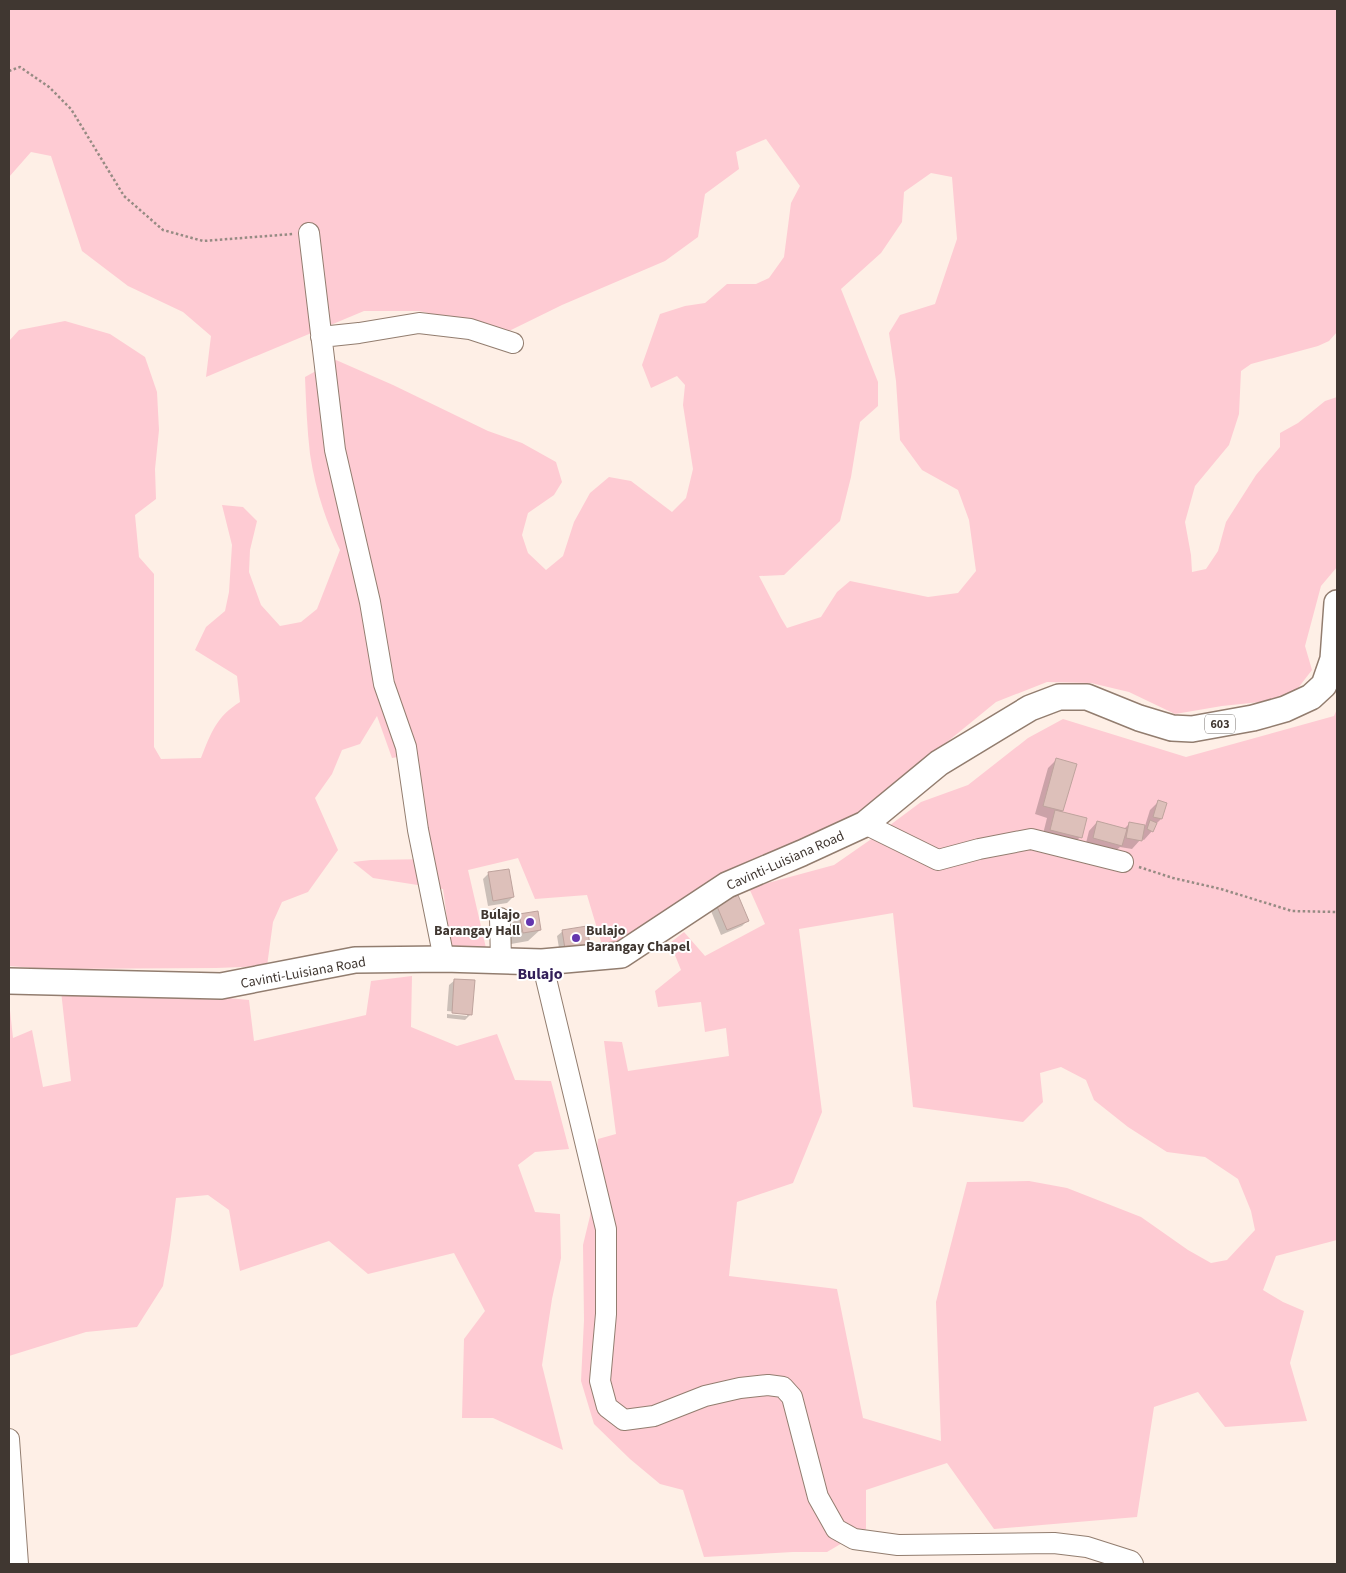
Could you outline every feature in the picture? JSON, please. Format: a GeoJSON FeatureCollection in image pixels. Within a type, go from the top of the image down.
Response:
{"type":"FeatureCollection","features":[{"type":"Feature","properties":{"kind":"main road","name":"Cavinti-Luisiana Road"},"geometry":{"type":"LineString","coordinates":[[9,981],[221,986],[355,960],[444,959],[542,962],[621,955],[727,885],[864,824],[939,763],[1030,708],[1059,696],[1087,697],[1139,718],[1172,728],[1192,729],[1253,718],[1284,710],[1311,698],[1324,685],[1333,659],[1337,603]]}},
{"type":"Feature","properties":{"kind":"street"},"geometry":{"type":"LineString","coordinates":[[309,233],[335,450],[370,602],[384,684],[406,747],[418,830],[444,959]]}},
{"type":"Feature","properties":{"kind":"street"},"geometry":{"type":"LineString","coordinates":[[321,337],[419,323],[470,329],[512,344]]}},
{"type":"Feature","properties":{"kind":"street"},"geometry":{"type":"LineString","coordinates":[[864,824],[938,860],[979,849],[1031,839],[1123,862]]}},
{"type":"Feature","properties":{"kind":"street"},"geometry":{"type":"LineString","coordinates":[[500,918],[501,961]]}},
{"type":"Feature","properties":{"kind":"street"},"geometry":{"type":"LineString","coordinates":[[542,962],[606,1229],[606,1314],[600,1381],[607,1407],[624,1420],[654,1416],[705,1396],[740,1388],[768,1385],[782,1388],[792,1397],[818,1497],[836,1529],[854,1539],[898,1545],[1054,1544],[1087,1547],[1131,1561],[1134,1564]]}},
{"type":"Feature","properties":{"kind":"street"},"geometry":{"type":"LineString","coordinates":[[9,1438],[18,1564]]}},
{"type":"Feature","properties":{"kind":"path"},"geometry":{"type":"LineString","coordinates":[[9,71],[20,67],[49,87],[71,109],[124,196],[164,230],[203,241],[309,233]]}},
{"type":"Feature","properties":{"kind":"path"},"geometry":{"type":"LineString","coordinates":[[1123,862],[1292,911],[1337,912]]}},
{"type":"Feature","properties":{"kind":"shaded area"},"geometry":{"type":"Polygon","coordinates":[[[9,9],[1337,9],[1337,332],[1329,341],[1318,346],[1251,364],[1241,371],[1239,414],[1229,445],[1195,486],[1185,522],[1192,572],[1206,569],[1218,551],[1226,522],[1256,475],[1280,447],[1280,433],[1298,423],[1325,401],[1337,397],[1337,567],[1321,586],[1305,646],[1312,670],[1295,692],[1260,702],[1175,714],[1129,692],[1091,683],[1047,682],[996,702],[865,809],[837,827],[623,941],[602,945],[587,895],[535,899],[518,858],[468,870],[486,948],[451,948],[443,889],[373,878],[353,862],[430,859],[415,754],[392,758],[377,716],[360,744],[342,750],[332,774],[315,798],[338,850],[308,892],[282,902],[273,922],[267,966],[48,969],[9,966],[9,341],[19,330],[65,321],[110,334],[145,357],[157,392],[159,430],[155,469],[156,499],[135,515],[139,557],[154,574],[154,747],[161,759],[201,758],[215,726],[225,714],[240,702],[237,676],[195,650],[206,627],[225,611],[229,592],[232,545],[222,505],[243,507],[257,521],[250,550],[249,572],[261,605],[280,626],[301,622],[317,609],[340,550],[325,515],[312,466],[308,435],[305,377],[336,360],[488,431],[522,443],[556,462],[562,482],[554,495],[528,513],[522,535],[528,553],[546,570],[563,556],[574,522],[590,493],[609,477],[631,481],[672,512],[686,498],[693,469],[683,405],[685,385],[677,376],[651,388],[642,365],[660,314],[685,306],[705,303],[727,284],[756,284],[769,278],[784,257],[791,203],[800,186],[766,139],[736,152],[739,169],[705,194],[698,237],[665,261],[562,305],[509,331],[419,311],[364,311],[206,377],[211,336],[183,312],[128,286],[82,251],[51,156],[31,152],[9,177],[9,9]],[[931,173],[904,192],[902,222],[881,253],[841,289],[878,382],[878,406],[860,422],[851,477],[840,521],[784,575],[759,576],[787,628],[821,617],[837,592],[850,581],[928,597],[958,593],[976,571],[969,520],[958,490],[922,470],[900,440],[896,381],[889,333],[900,315],[935,304],[957,239],[952,177],[931,173]]]}},
{"type":"Feature","properties":{"kind":"shaded area"},"geometry":{"type":"Polygon","coordinates":[[[1337,709],[1337,1240],[1276,1256],[1263,1290],[1283,1302],[1304,1311],[1290,1363],[1307,1421],[1225,1427],[1198,1392],[1154,1407],[1137,1517],[994,1529],[947,1463],[866,1490],[866,1529],[827,1552],[704,1557],[683,1490],[660,1484],[630,1459],[594,1424],[581,1381],[584,1320],[583,1245],[590,1216],[598,1139],[616,1134],[604,1041],[622,1042],[628,1071],[729,1056],[726,1028],[705,1032],[701,1002],[658,1007],[655,991],[681,970],[670,943],[684,932],[705,956],[765,924],[749,888],[834,865],[921,802],[968,785],[1028,738],[1063,719],[1186,757],[1334,716],[1337,709]],[[893,913],[799,929],[822,1112],[793,1183],[737,1202],[729,1276],[837,1289],[863,1418],[941,1441],[936,1302],[967,1182],[1029,1181],[1067,1188],[1141,1217],[1188,1250],[1211,1263],[1227,1260],[1255,1230],[1251,1211],[1238,1179],[1205,1157],[1167,1152],[1128,1127],[1094,1100],[1086,1080],[1061,1067],[1040,1073],[1043,1102],[1023,1122],[913,1107],[893,913]]]}},
{"type":"Feature","properties":{"kind":"shaded area"},"geometry":{"type":"Polygon","coordinates":[[[412,976],[411,1027],[457,1046],[497,1034],[515,1080],[551,1081],[569,1149],[535,1152],[518,1165],[535,1212],[560,1214],[561,1258],[552,1299],[542,1365],[563,1450],[493,1418],[462,1418],[464,1339],[485,1311],[454,1253],[368,1274],[329,1241],[240,1271],[229,1210],[208,1195],[176,1198],[163,1286],[137,1327],[86,1332],[9,1356],[9,1001],[13,1038],[32,1030],[43,1087],[71,1081],[60,982],[249,1000],[254,1041],[366,1015],[371,981],[412,976]]]}},
{"type":"Feature","properties":{"kind":"building"},"geometry":{"type":"Polygon","coordinates":[[[1056,758],[1077,764],[1063,811],[1043,806],[1056,758]]]}},
{"type":"Feature","properties":{"kind":"building"},"geometry":{"type":"Polygon","coordinates":[[[1158,800],[1167,803],[1162,819],[1153,817],[1158,800]]]}},
{"type":"Feature","properties":{"kind":"building"},"geometry":{"type":"Polygon","coordinates":[[[1055,810],[1087,818],[1082,838],[1050,830],[1055,810]]]}},
{"type":"Feature","properties":{"kind":"building"},"geometry":{"type":"Polygon","coordinates":[[[1150,820],[1157,823],[1153,832],[1147,829],[1150,820]]]}},
{"type":"Feature","properties":{"kind":"building"},"geometry":{"type":"Polygon","coordinates":[[[1097,821],[1127,829],[1122,846],[1093,838],[1097,821]]]}},
{"type":"Feature","properties":{"kind":"building"},"geometry":{"type":"Polygon","coordinates":[[[1129,822],[1145,825],[1142,841],[1126,838],[1129,822]]]}},
{"type":"Feature","properties":{"kind":"building"},"geometry":{"type":"Polygon","coordinates":[[[509,869],[514,897],[493,901],[488,872],[509,869]]]}},
{"type":"Feature","properties":{"kind":"building"},"geometry":{"type":"Polygon","coordinates":[[[738,895],[749,921],[727,930],[716,904],[738,895]]]}},
{"type":"Feature","properties":{"kind":"building","name":"Bulajo Barangay Hall"},"geometry":{"type":"Polygon","coordinates":[[[538,911],[541,930],[523,933],[519,914],[538,911]]]}},
{"type":"Feature","properties":{"kind":"building","name":"Bulajo Barangay Chapel"},"geometry":{"type":"Polygon","coordinates":[[[587,926],[590,945],[565,949],[562,930],[587,926]]]}},
{"type":"Feature","properties":{"kind":"building"},"geometry":{"type":"Polygon","coordinates":[[[454,979],[475,980],[472,1015],[452,1013],[454,979]]]}},
{"type":"Feature","properties":{"kind":"place","name":"Bulajo Barangay Hall"},"geometry":{"type":"Point","coordinates":[530,922]}},
{"type":"Feature","properties":{"kind":"place","name":"Bulajo Barangay Chapel"},"geometry":{"type":"Point","coordinates":[576,938]}},
{"type":"Feature","properties":{"kind":"district","name":"Bulajo"},"geometry":{"type":"Point","coordinates":[540,973]}}]}
